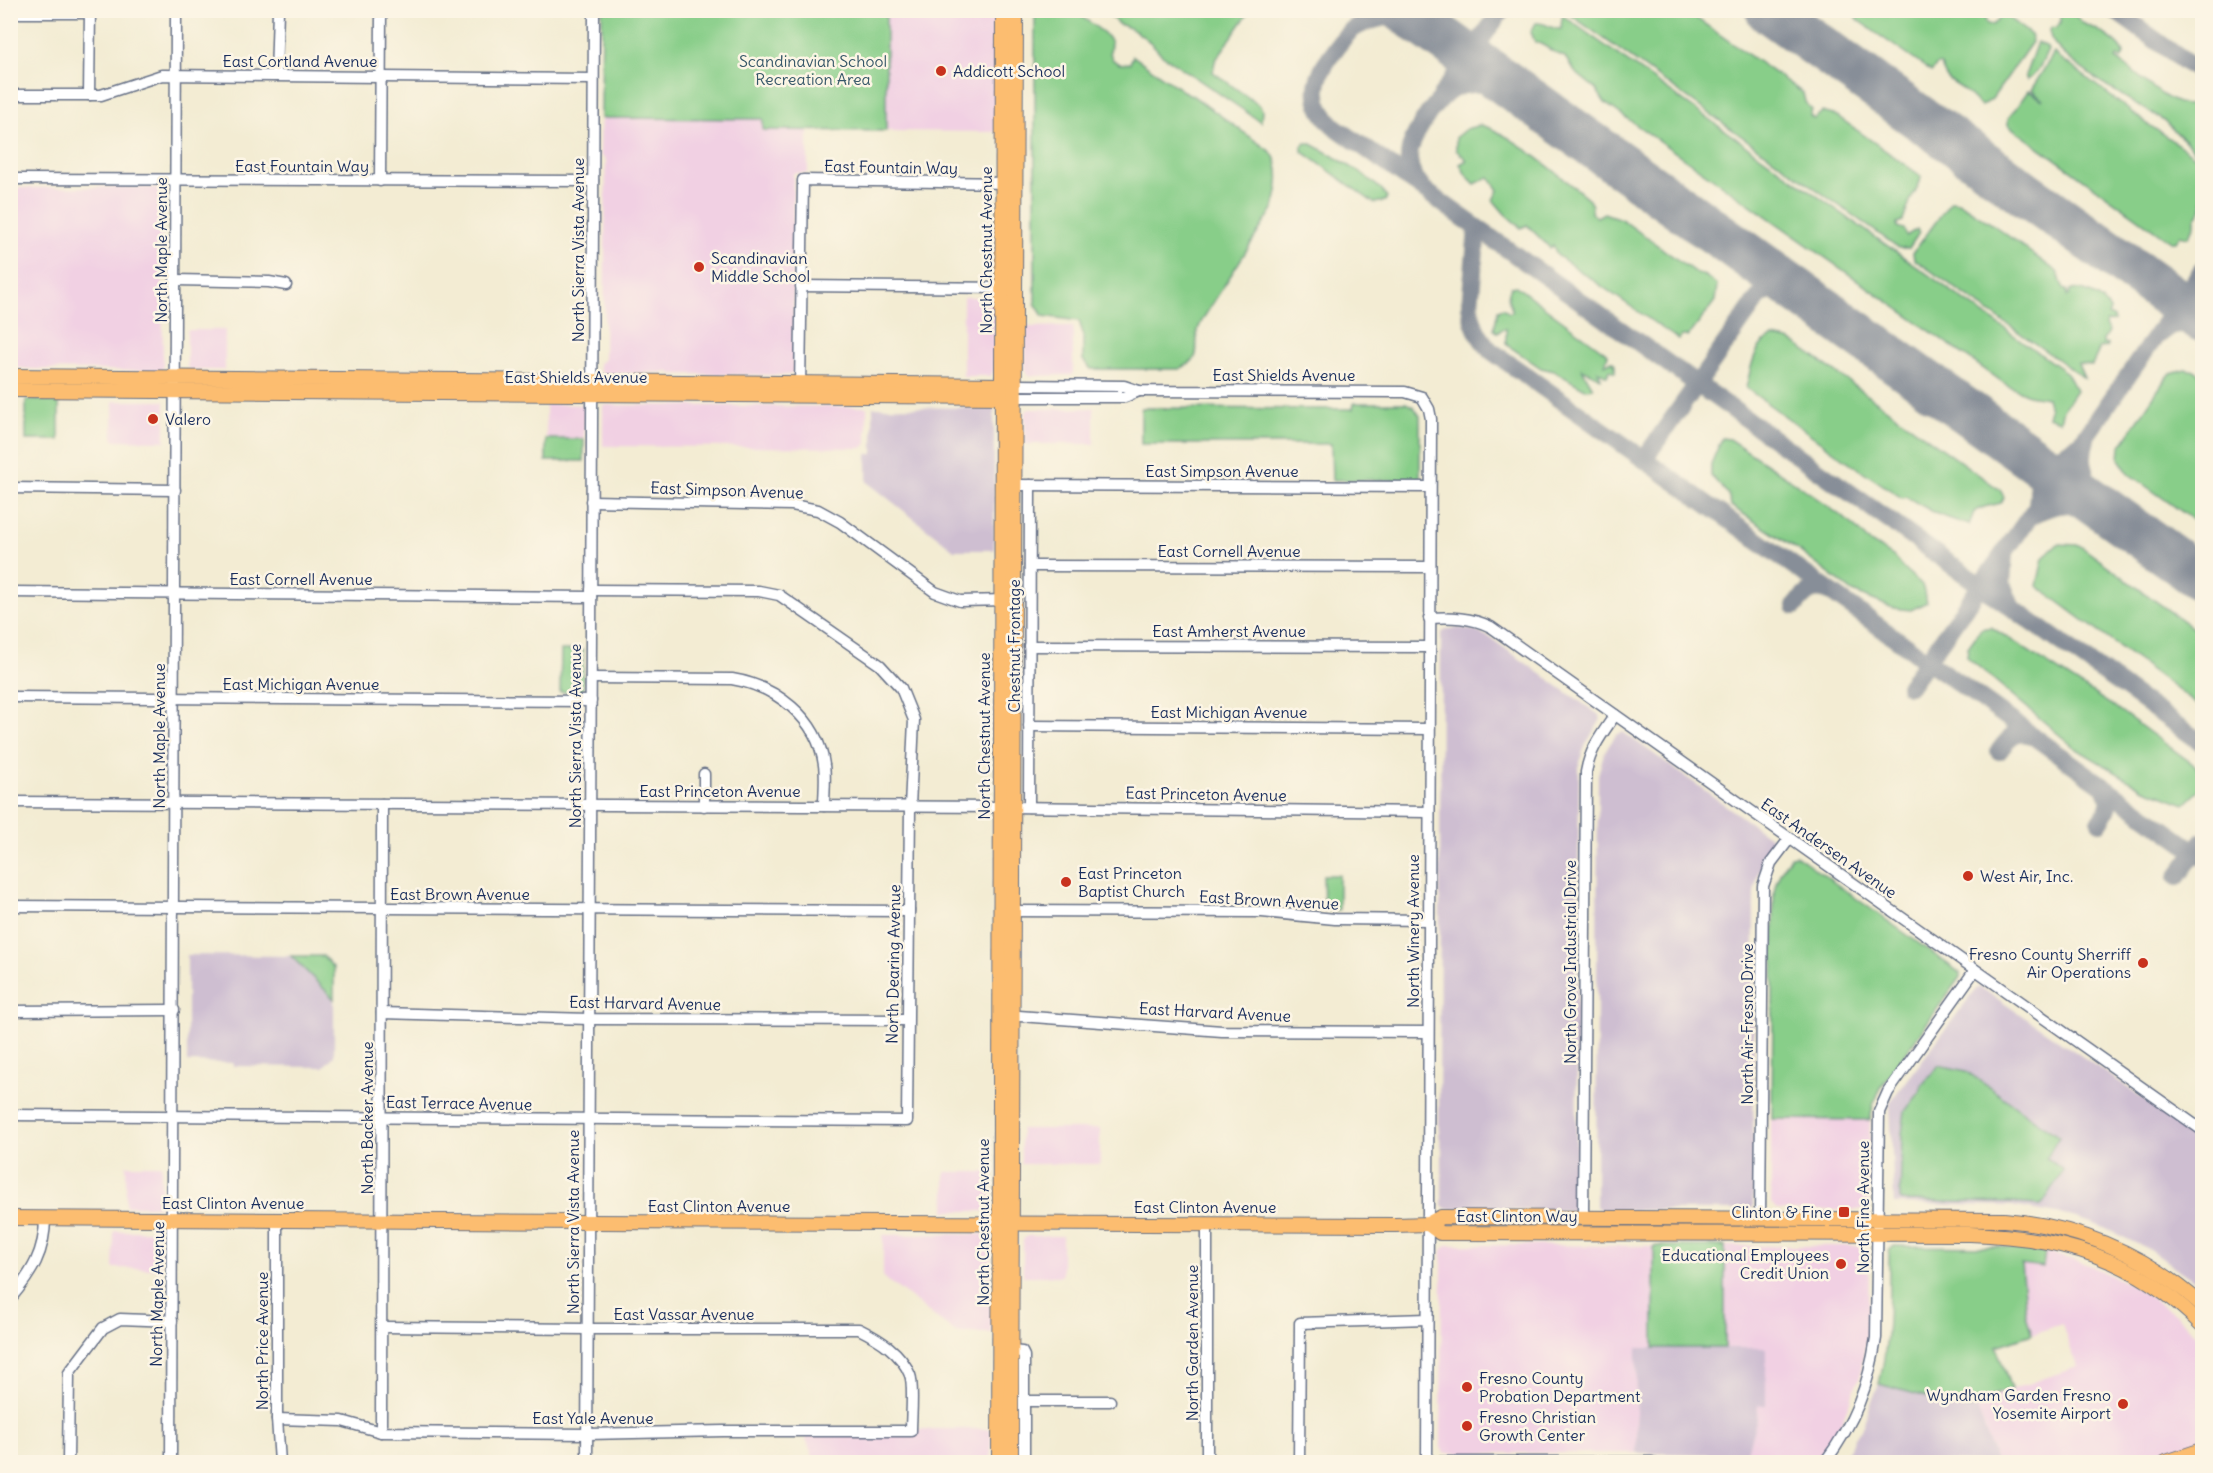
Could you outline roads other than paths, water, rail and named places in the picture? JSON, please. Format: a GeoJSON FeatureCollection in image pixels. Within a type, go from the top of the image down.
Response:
{"type":"FeatureCollection","features":[{"type":"Feature","properties":{"kind":"main road","name":"North Chestnut Avenue"},"geometry":{"type":"LineString","coordinates":[[1003,10],[1009,183]]}},
{"type":"Feature","properties":{"kind":"main road","name":"North Chestnut Avenue"},"geometry":{"type":"LineString","coordinates":[[999,1462],[1006,1223],[1007,807],[1007,600],[1001,505],[1008,391],[1009,183],[1016,10]]}},
{"type":"Feature","properties":{"kind":"main road","name":"East Shields Avenue"},"geometry":{"type":"LineString","coordinates":[[10,376],[393,392],[592,387],[1008,391]]}},
{"type":"Feature","properties":{"kind":"main road","name":"East Shields Avenue"},"geometry":{"type":"LineString","coordinates":[[10,390],[176,384],[447,380],[592,387]]}},
{"type":"Feature","properties":{"kind":"main road"},"geometry":{"type":"LineString","coordinates":[[393,392],[395,389],[403,388],[442,386],[447,380]]}},
{"type":"Feature","properties":{"kind":"main road","name":"North Chestnut Avenue"},"geometry":{"type":"LineString","coordinates":[[1007,600],[1014,569],[1014,485],[1008,391]]}},
{"type":"Feature","properties":{"kind":"main road"},"geometry":{"type":"LineString","coordinates":[[1001,505],[1008,510],[1008,543],[1014,569]]}},
{"type":"Feature","properties":{"kind":"main road","name":"East Clinton Way"},"geometry":{"type":"LineString","coordinates":[[2202,1305],[2169,1278],[2129,1254],[2080,1234],[2035,1224],[1997,1220],[1441,1217],[1428,1224],[1440,1233],[2000,1235],[2054,1242],[2102,1257],[2142,1277],[2175,1300],[2202,1325]]}},
{"type":"Feature","properties":{"kind":"main road","name":"East Clinton Avenue"},"geometry":{"type":"LineString","coordinates":[[10,1218],[1428,1224]]}},
{"type":"Feature","properties":{"kind":"main road","name":"North Chestnut Avenue"},"geometry":{"type":"LineString","coordinates":[[1006,1223],[1012,1351],[1011,1462]]}},
{"type":"Feature","properties":{"kind":"main road"},"geometry":{"type":"LineString","coordinates":[[2054,1242],[2062,1238],[2074,1238],[2129,1254]]}},
{"type":"Feature","properties":{"kind":"main road"},"geometry":{"type":"LineString","coordinates":[[2166,1462],[2202,1450]]}},
{"type":"Feature","properties":{"kind":"street","name":"North Maple Avenue"},"geometry":{"type":"LineString","coordinates":[[171,1462],[176,10]]}},
{"type":"Feature","properties":{"kind":"street"},"geometry":{"type":"LineString","coordinates":[[276,76],[278,10]]}},
{"type":"Feature","properties":{"kind":"street"},"geometry":{"type":"LineString","coordinates":[[380,181],[381,10]]}},
{"type":"Feature","properties":{"kind":"street","name":"North Sierra Vista Avenue"},"geometry":{"type":"LineString","coordinates":[[587,1462],[594,10]]}},
{"type":"Feature","properties":{"kind":"street"},"geometry":{"type":"LineString","coordinates":[[10,13],[90,12],[89,95]]}},
{"type":"Feature","properties":{"kind":"street","name":"East Cortland Avenue"},"geometry":{"type":"LineString","coordinates":[[10,95],[89,95],[114,92],[152,77],[176,76],[593,79]]}},
{"type":"Feature","properties":{"kind":"street","name":"East Fountain Way"},"geometry":{"type":"LineString","coordinates":[[10,179],[593,181]]}},
{"type":"Feature","properties":{"kind":"street","name":"East Fountain Way"},"geometry":{"type":"LineString","coordinates":[[801,286],[803,180],[1009,183]]}},
{"type":"Feature","properties":{"kind":"street"},"geometry":{"type":"LineString","coordinates":[[176,280],[269,282],[286,285]]}},
{"type":"Feature","properties":{"kind":"street"},"geometry":{"type":"LineString","coordinates":[[800,389],[801,286],[1008,288]]}},
{"type":"Feature","properties":{"kind":"street","name":"East Shields Avenue"},"geometry":{"type":"LineString","coordinates":[[1008,391],[1124,386],[1139,391],[1405,392],[1418,394],[1425,400]]}},
{"type":"Feature","properties":{"kind":"street","name":"North Winery Avenue"},"geometry":{"type":"LineString","coordinates":[[1425,400],[1431,419],[1426,1462]]}},
{"type":"Feature","properties":{"kind":"street","name":"East Simpson Avenue"},"geometry":{"type":"LineString","coordinates":[[1014,485],[1430,487]]}},
{"type":"Feature","properties":{"kind":"street","name":"Chestnut Frontage"},"geometry":{"type":"LineString","coordinates":[[1029,807],[1030,485]]}},
{"type":"Feature","properties":{"kind":"street"},"geometry":{"type":"LineString","coordinates":[[10,488],[175,490]]}},
{"type":"Feature","properties":{"kind":"street","name":"East Simpson Avenue"},"geometry":{"type":"LineString","coordinates":[[591,501],[792,505],[818,510],[840,522],[935,592],[960,601],[1007,600]]}},
{"type":"Feature","properties":{"kind":"street","name":"East Cornell Avenue"},"geometry":{"type":"LineString","coordinates":[[1030,566],[1429,567]]}},
{"type":"Feature","properties":{"kind":"street","name":"East Cornell Avenue"},"geometry":{"type":"LineString","coordinates":[[10,592],[759,591],[779,595],[880,664],[901,688],[914,720],[910,807]]}},
{"type":"Feature","properties":{"kind":"street","name":"East Andersen Avenue"},"geometry":{"type":"LineString","coordinates":[[1429,618],[1467,618],[1491,627],[2202,1131]]}},
{"type":"Feature","properties":{"kind":"street","name":"East Amherst Avenue"},"geometry":{"type":"LineString","coordinates":[[1029,646],[1429,647]]}},
{"type":"Feature","properties":{"kind":"street"},"geometry":{"type":"LineString","coordinates":[[591,678],[725,678],[744,681],[766,689],[792,708],[812,731],[824,763],[824,806]]}},
{"type":"Feature","properties":{"kind":"street","name":"East Michigan Avenue"},"geometry":{"type":"LineString","coordinates":[[10,697],[591,701]]}},
{"type":"Feature","properties":{"kind":"street","name":"North Grove Industrial Drive"},"geometry":{"type":"LineString","coordinates":[[1583,1218],[1586,772],[1594,745],[1616,715]]}},
{"type":"Feature","properties":{"kind":"street","name":"East Michigan Avenue"},"geometry":{"type":"LineString","coordinates":[[1029,726],[1429,729]]}},
{"type":"Feature","properties":{"kind":"street"},"geometry":{"type":"LineString","coordinates":[[704,774],[704,806]]}},
{"type":"Feature","properties":{"kind":"street","name":"East Princeton Avenue"},"geometry":{"type":"LineString","coordinates":[[10,801],[1029,807],[1428,812]]}},
{"type":"Feature","properties":{"kind":"street","name":"North Backer Avenue"},"geometry":{"type":"LineString","coordinates":[[381,1432],[383,1327],[382,804]]}},
{"type":"Feature","properties":{"kind":"street","name":"North Dearing Avenue"},"geometry":{"type":"LineString","coordinates":[[907,1121],[910,807]]}},
{"type":"Feature","properties":{"kind":"street","name":"North Air-Fresno Drive"},"geometry":{"type":"LineString","coordinates":[[1760,1219],[1763,886],[1771,863],[1790,838]]}},
{"type":"Feature","properties":{"kind":"street","name":"East Brown Avenue"},"geometry":{"type":"LineString","coordinates":[[10,906],[909,911]]}},
{"type":"Feature","properties":{"kind":"street","name":"East Brown Avenue"},"geometry":{"type":"LineString","coordinates":[[1006,911],[1262,912],[1335,919],[1428,920]]}},
{"type":"Feature","properties":{"kind":"street","name":"North Fine Avenue"},"geometry":{"type":"LineString","coordinates":[[1825,1462],[1842,1439],[1859,1405],[1871,1371],[1878,1318],[1878,1125],[1883,1101],[1975,970]]}},
{"type":"Feature","properties":{"kind":"street"},"geometry":{"type":"LineString","coordinates":[[10,1011],[174,1010]]}},
{"type":"Feature","properties":{"kind":"street","name":"East Harvard Avenue"},"geometry":{"type":"LineString","coordinates":[[382,1013],[589,1018],[907,1020]]}},
{"type":"Feature","properties":{"kind":"street","name":"East Harvard Avenue"},"geometry":{"type":"LineString","coordinates":[[1006,1015],[1222,1031],[1428,1032]]}},
{"type":"Feature","properties":{"kind":"street","name":"East Terrace Avenue"},"geometry":{"type":"LineString","coordinates":[[10,1114],[907,1121]]}},
{"type":"Feature","properties":{"kind":"street"},"geometry":{"type":"LineString","coordinates":[[10,1299],[36,1263],[45,1236],[45,1218]]}},
{"type":"Feature","properties":{"kind":"street","name":"North Price Avenue"},"geometry":{"type":"LineString","coordinates":[[277,1220],[276,1419],[280,1462]]}},
{"type":"Feature","properties":{"kind":"street","name":"North Garden Avenue"},"geometry":{"type":"LineString","coordinates":[[1207,1223],[1208,1462]]}},
{"type":"Feature","properties":{"kind":"street"},"geometry":{"type":"LineString","coordinates":[[68,1462],[69,1373],[103,1328],[120,1319],[172,1322]]}},
{"type":"Feature","properties":{"kind":"street"},"geometry":{"type":"LineString","coordinates":[[1299,1462],[1300,1323],[1427,1319]]}},
{"type":"Feature","properties":{"kind":"street","name":"East Vassar Avenue"},"geometry":{"type":"LineString","coordinates":[[383,1327],[859,1329],[884,1342],[911,1376],[911,1431]]}},
{"type":"Feature","properties":{"kind":"street"},"geometry":{"type":"LineString","coordinates":[[1012,1351],[1024,1354],[1024,1462]]}},
{"type":"Feature","properties":{"kind":"street"},"geometry":{"type":"LineString","coordinates":[[1024,1401],[1110,1401]]}},
{"type":"Feature","properties":{"kind":"street","name":"East Yale Avenue"},"geometry":{"type":"LineString","coordinates":[[276,1419],[342,1421],[381,1432],[588,1434],[911,1431]]}},
{"type":"Feature","properties":{"kind":"street"},"geometry":{"type":"LineString","coordinates":[[1426,1462],[1652,1462]]}},
{"type":"Feature","properties":{"kind":"place","name":"Addicott School"},"geometry":{"type":"Point","coordinates":[941,71]}},
{"type":"Feature","properties":{"kind":"place","name":"Scandinavian Middle School"},"geometry":{"type":"Point","coordinates":[699,267]}},
{"type":"Feature","properties":{"kind":"place","name":"Valero"},"geometry":{"type":"Point","coordinates":[153,419]}},
{"type":"Feature","properties":{"kind":"place","name":"West Air, Inc."},"geometry":{"type":"Point","coordinates":[1968,876]}},
{"type":"Feature","properties":{"kind":"place","name":"East Princeton Baptist Church"},"geometry":{"type":"Point","coordinates":[1066,882]}},
{"type":"Feature","properties":{"kind":"place","name":"Fresno County Sherriff Air Operations"},"geometry":{"type":"Point","coordinates":[2143,963]}},
{"type":"Feature","properties":{"kind":"place","name":"Clinton & Fine"},"geometry":{"type":"Point","coordinates":[1844,1212]}},
{"type":"Feature","properties":{"kind":"place","name":"Educational Employees Credit Union"},"geometry":{"type":"Point","coordinates":[1841,1264]}},
{"type":"Feature","properties":{"kind":"place","name":"Fresno County Probation Department"},"geometry":{"type":"Point","coordinates":[1467,1387]}},
{"type":"Feature","properties":{"kind":"place","name":"Wyndham Garden Fresno Yosemite Airport"},"geometry":{"type":"Point","coordinates":[2123,1404]}},
{"type":"Feature","properties":{"kind":"place","name":"Fresno Christian Growth Center"},"geometry":{"type":"Point","coordinates":[1467,1426]}},
{"type":"Feature","properties":{"kind":"park label","name":"Scandinavian School Recreation Area"},"geometry":{"type":"Point","coordinates":[813,70]}}]}
